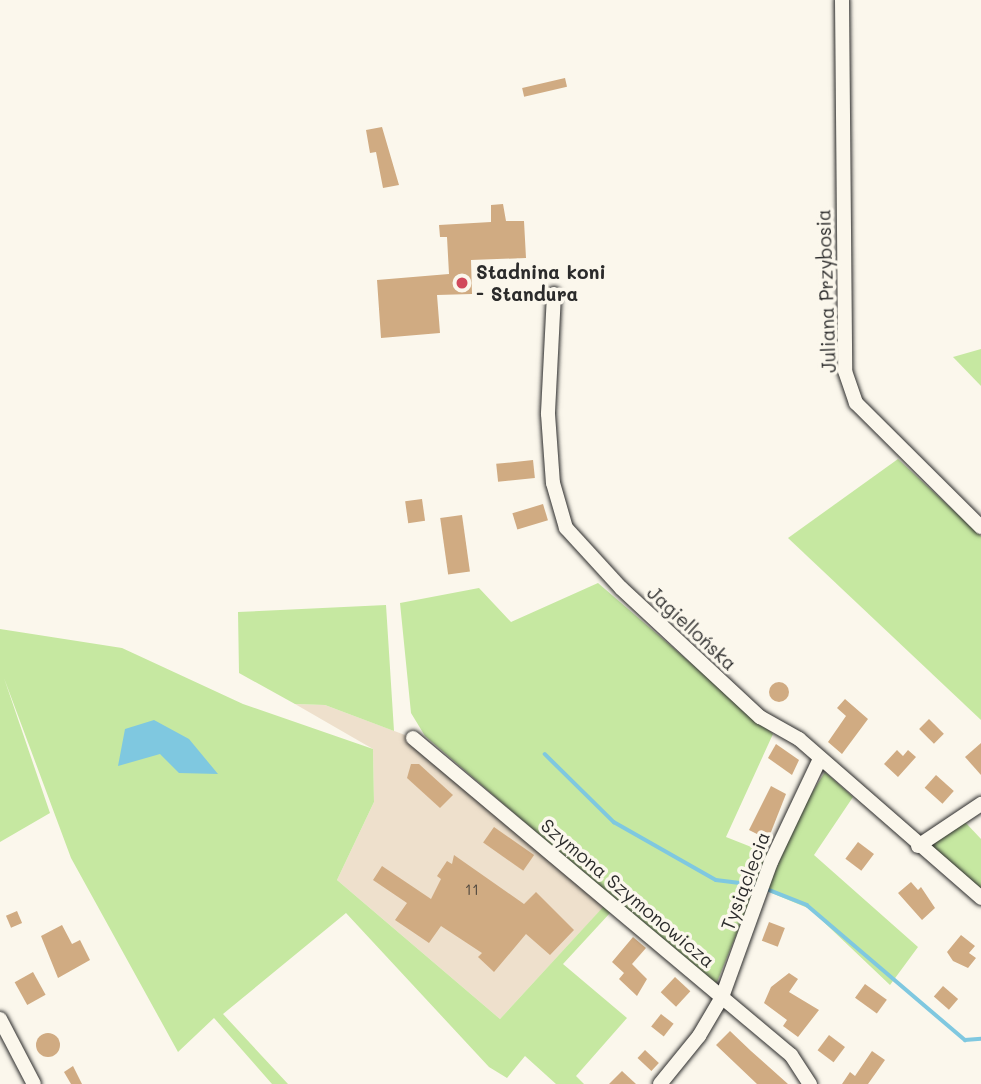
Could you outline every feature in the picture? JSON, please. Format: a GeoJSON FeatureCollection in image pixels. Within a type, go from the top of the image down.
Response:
{"type":"FeatureCollection","features":[{"type":"Feature","properties":{"kind":"street","name":"Juliana Przybosia"},"geometry":{"type":"LineString","coordinates":[[842,0],[845,371],[856,402],[981,527]]}},
{"type":"Feature","properties":{"kind":"street","name":"Jagiellońska"},"geometry":{"type":"LineString","coordinates":[[554,294],[548,414],[552,483],[566,528],[621,588],[760,717],[799,739],[820,761],[981,898]]}},
{"type":"Feature","properties":{"kind":"street","name":"Szymona Szymonowicza"},"geometry":{"type":"LineString","coordinates":[[413,738],[791,1055],[810,1084]]}},
{"type":"Feature","properties":{"kind":"street","name":"Tysiąclecia"},"geometry":{"type":"LineString","coordinates":[[660,1084],[699,1036],[722,996],[771,862],[820,761]]}},
{"type":"Feature","properties":{"kind":"street"},"geometry":{"type":"LineString","coordinates":[[919,846],[981,804]]}},
{"type":"Feature","properties":{"kind":"street"},"geometry":{"type":"LineString","coordinates":[[0,1019],[34,1084]]}},
{"type":"Feature","properties":{"kind":"shaded area"},"geometry":{"type":"Polygon","coordinates":[[[295,704],[325,705],[413,738],[609,901],[500,1019],[337,880],[374,802],[373,749],[295,704]]]}},
{"type":"Feature","properties":{"kind":"green space"},"geometry":{"type":"Polygon","coordinates":[[[981,349],[981,386],[953,357],[981,349]]]}},
{"type":"Feature","properties":{"kind":"green space"},"geometry":{"type":"Polygon","coordinates":[[[898,459],[981,536],[981,720],[788,538],[898,459]]]}},
{"type":"Feature","properties":{"kind":"green space"},"geometry":{"type":"Polygon","coordinates":[[[598,583],[773,734],[726,837],[769,854],[717,982],[712,984],[425,736],[411,713],[400,603],[479,588],[511,622],[598,583]]]}},
{"type":"Feature","properties":{"kind":"green space"},"geometry":{"type":"Polygon","coordinates":[[[386,605],[394,731],[325,705],[295,704],[239,673],[238,612],[386,605]]]}},
{"type":"Feature","properties":{"kind":"green space"},"geometry":{"type":"Polygon","coordinates":[[[0,629],[122,648],[243,704],[373,749],[374,802],[337,880],[500,1019],[604,906],[610,913],[563,964],[627,1018],[576,1076],[584,1084],[556,1084],[525,1056],[507,1078],[489,1067],[346,913],[223,1014],[288,1084],[272,1084],[214,1018],[178,1052],[71,858],[4,678],[50,813],[0,842],[0,629]]]}},
{"type":"Feature","properties":{"kind":"green space"},"geometry":{"type":"Polygon","coordinates":[[[825,772],[853,797],[814,855],[918,947],[890,985],[810,909],[767,891],[800,812],[825,772]]]}},
{"type":"Feature","properties":{"kind":"green space"},"geometry":{"type":"Polygon","coordinates":[[[965,822],[981,839],[981,892],[925,846],[965,822]]]}},
{"type":"Feature","properties":{"kind":"water"},"geometry":{"type":"Polygon","coordinates":[[[154,720],[189,739],[218,774],[179,773],[160,754],[118,766],[125,729],[154,720]]]}},
{"type":"Feature","properties":{"kind":"building"},"geometry":{"type":"Polygon","coordinates":[[[565,78],[567,87],[524,97],[522,88],[565,78]]]}},
{"type":"Feature","properties":{"kind":"building"},"geometry":{"type":"Polygon","coordinates":[[[382,127],[399,185],[383,188],[376,152],[370,153],[366,130],[382,127]]]}},
{"type":"Feature","properties":{"kind":"building"},"geometry":{"type":"Polygon","coordinates":[[[503,204],[506,221],[524,221],[526,258],[471,260],[472,294],[437,295],[440,333],[381,338],[377,280],[449,274],[447,237],[440,237],[439,225],[491,222],[491,205],[503,204]]]}},
{"type":"Feature","properties":{"kind":"building"},"geometry":{"type":"Polygon","coordinates":[[[533,460],[535,478],[498,482],[496,464],[533,460]]]}},
{"type":"Feature","properties":{"kind":"building"},"geometry":{"type":"Polygon","coordinates":[[[422,499],[425,521],[408,523],[405,501],[422,499]]]}},
{"type":"Feature","properties":{"kind":"building"},"geometry":{"type":"Polygon","coordinates":[[[543,504],[548,520],[517,530],[512,513],[543,504]]]}},
{"type":"Feature","properties":{"kind":"building"},"geometry":{"type":"Polygon","coordinates":[[[462,515],[470,571],[448,575],[440,518],[462,515]]]}},
{"type":"Feature","properties":{"kind":"building"},"geometry":{"type":"Polygon","coordinates":[[[779,682],[786,685],[789,692],[786,699],[779,702],[772,699],[769,692],[772,685],[779,682]]]}},
{"type":"Feature","properties":{"kind":"building"},"geometry":{"type":"Polygon","coordinates":[[[845,699],[868,719],[842,754],[828,742],[846,716],[837,708],[845,699]]]}},
{"type":"Feature","properties":{"kind":"building"},"geometry":{"type":"Polygon","coordinates":[[[929,719],[944,734],[934,744],[919,729],[929,719]]]}},
{"type":"Feature","properties":{"kind":"building"},"geometry":{"type":"Polygon","coordinates":[[[981,743],[981,775],[965,757],[981,743]]]}},
{"type":"Feature","properties":{"kind":"building"},"geometry":{"type":"Polygon","coordinates":[[[776,744],[799,760],[792,775],[768,758],[776,744]]]}},
{"type":"Feature","properties":{"kind":"building"},"geometry":{"type":"Polygon","coordinates":[[[897,750],[903,756],[908,750],[916,757],[898,777],[884,764],[897,750]]]}},
{"type":"Feature","properties":{"kind":"building"},"geometry":{"type":"Polygon","coordinates":[[[411,764],[419,764],[453,795],[440,808],[407,778],[411,764]]]}},
{"type":"Feature","properties":{"kind":"building"},"geometry":{"type":"Polygon","coordinates":[[[936,775],[954,791],[942,804],[925,788],[936,775]]]}},
{"type":"Feature","properties":{"kind":"building"},"geometry":{"type":"Polygon","coordinates":[[[771,786],[786,794],[771,832],[765,838],[749,830],[771,786]]]}},
{"type":"Feature","properties":{"kind":"building"},"geometry":{"type":"Polygon","coordinates":[[[494,827],[534,855],[523,871],[483,843],[494,827]]]}},
{"type":"Feature","properties":{"kind":"building"},"geometry":{"type":"Polygon","coordinates":[[[858,842],[874,854],[861,871],[845,859],[858,842]]]}},
{"type":"Feature","properties":{"kind":"building"},"geometry":{"type":"Polygon","coordinates":[[[454,855],[524,904],[536,892],[574,930],[550,955],[526,934],[494,972],[478,957],[482,953],[441,926],[429,943],[395,920],[407,903],[373,880],[382,866],[431,899],[441,879],[437,876],[447,861],[452,864],[454,855]]]}},
{"type":"Feature","properties":{"kind":"building"},"geometry":{"type":"Polygon","coordinates":[[[911,882],[918,890],[921,887],[935,908],[922,920],[898,893],[911,882]]]}},
{"type":"Feature","properties":{"kind":"building"},"geometry":{"type":"Polygon","coordinates":[[[17,911],[22,923],[11,928],[6,916],[17,911]]]}},
{"type":"Feature","properties":{"kind":"building"},"geometry":{"type":"Polygon","coordinates":[[[769,922],[785,928],[778,947],[762,941],[769,922]]]}},
{"type":"Feature","properties":{"kind":"building"},"geometry":{"type":"Polygon","coordinates":[[[62,925],[72,944],[80,940],[90,960],[58,978],[41,936],[62,925]]]}},
{"type":"Feature","properties":{"kind":"building"},"geometry":{"type":"Polygon","coordinates":[[[961,935],[975,946],[969,953],[976,958],[968,968],[953,961],[947,952],[961,935]]]}},
{"type":"Feature","properties":{"kind":"building"},"geometry":{"type":"Polygon","coordinates":[[[633,937],[646,948],[632,964],[647,979],[637,996],[619,979],[624,973],[612,962],[633,937]]]}},
{"type":"Feature","properties":{"kind":"building"},"geometry":{"type":"Polygon","coordinates":[[[33,972],[46,995],[27,1005],[15,982],[33,972]]]}},
{"type":"Feature","properties":{"kind":"building"},"geometry":{"type":"Polygon","coordinates":[[[789,973],[798,979],[789,992],[819,1010],[798,1037],[783,1026],[787,1020],[764,1003],[771,987],[789,973]]]}},
{"type":"Feature","properties":{"kind":"building"},"geometry":{"type":"Polygon","coordinates":[[[675,977],[690,991],[676,1007],[661,992],[675,977]]]}},
{"type":"Feature","properties":{"kind":"building"},"geometry":{"type":"Polygon","coordinates":[[[865,984],[887,1000],[877,1014],[855,998],[865,984]]]}},
{"type":"Feature","properties":{"kind":"building"},"geometry":{"type":"Polygon","coordinates":[[[943,986],[958,999],[949,1010],[934,997],[943,986]]]}},
{"type":"Feature","properties":{"kind":"building"},"geometry":{"type":"Polygon","coordinates":[[[661,1014],[674,1024],[664,1036],[651,1027],[661,1014]]]}},
{"type":"Feature","properties":{"kind":"building"},"geometry":{"type":"Polygon","coordinates":[[[730,1031],[788,1084],[757,1084],[716,1045],[730,1031]]]}},
{"type":"Feature","properties":{"kind":"building"},"geometry":{"type":"Polygon","coordinates":[[[48,1033],[57,1036],[60,1045],[57,1054],[48,1057],[39,1054],[36,1045],[39,1036],[48,1033]]]}},
{"type":"Feature","properties":{"kind":"building"},"geometry":{"type":"Polygon","coordinates":[[[829,1035],[845,1047],[834,1062],[818,1050],[829,1035]]]}},
{"type":"Feature","properties":{"kind":"building"},"geometry":{"type":"Polygon","coordinates":[[[645,1050],[659,1063],[651,1071],[637,1058],[645,1050]]]}},
{"type":"Feature","properties":{"kind":"building"},"geometry":{"type":"Polygon","coordinates":[[[872,1051],[885,1060],[868,1084],[842,1084],[850,1072],[855,1076],[872,1051]]]}},
{"type":"Feature","properties":{"kind":"building"},"geometry":{"type":"Polygon","coordinates":[[[73,1066],[82,1084],[71,1084],[64,1072],[73,1066]]]}},
{"type":"Feature","properties":{"kind":"building"},"geometry":{"type":"Polygon","coordinates":[[[622,1071],[636,1084],[609,1084],[622,1071]]]}},
{"type":"Feature","properties":{"kind":"waterway"},"geometry":{"type":"LineString","coordinates":[[545,754],[614,822],[716,880],[754,885]]}},
{"type":"Feature","properties":{"kind":"waterway"},"geometry":{"type":"LineString","coordinates":[[769,890],[807,905],[965,1040],[981,1039]]}},
{"type":"Feature","properties":{"kind":"place","name":"Stadnina koni - Standura"},"geometry":{"type":"Point","coordinates":[462,283]}}]}
